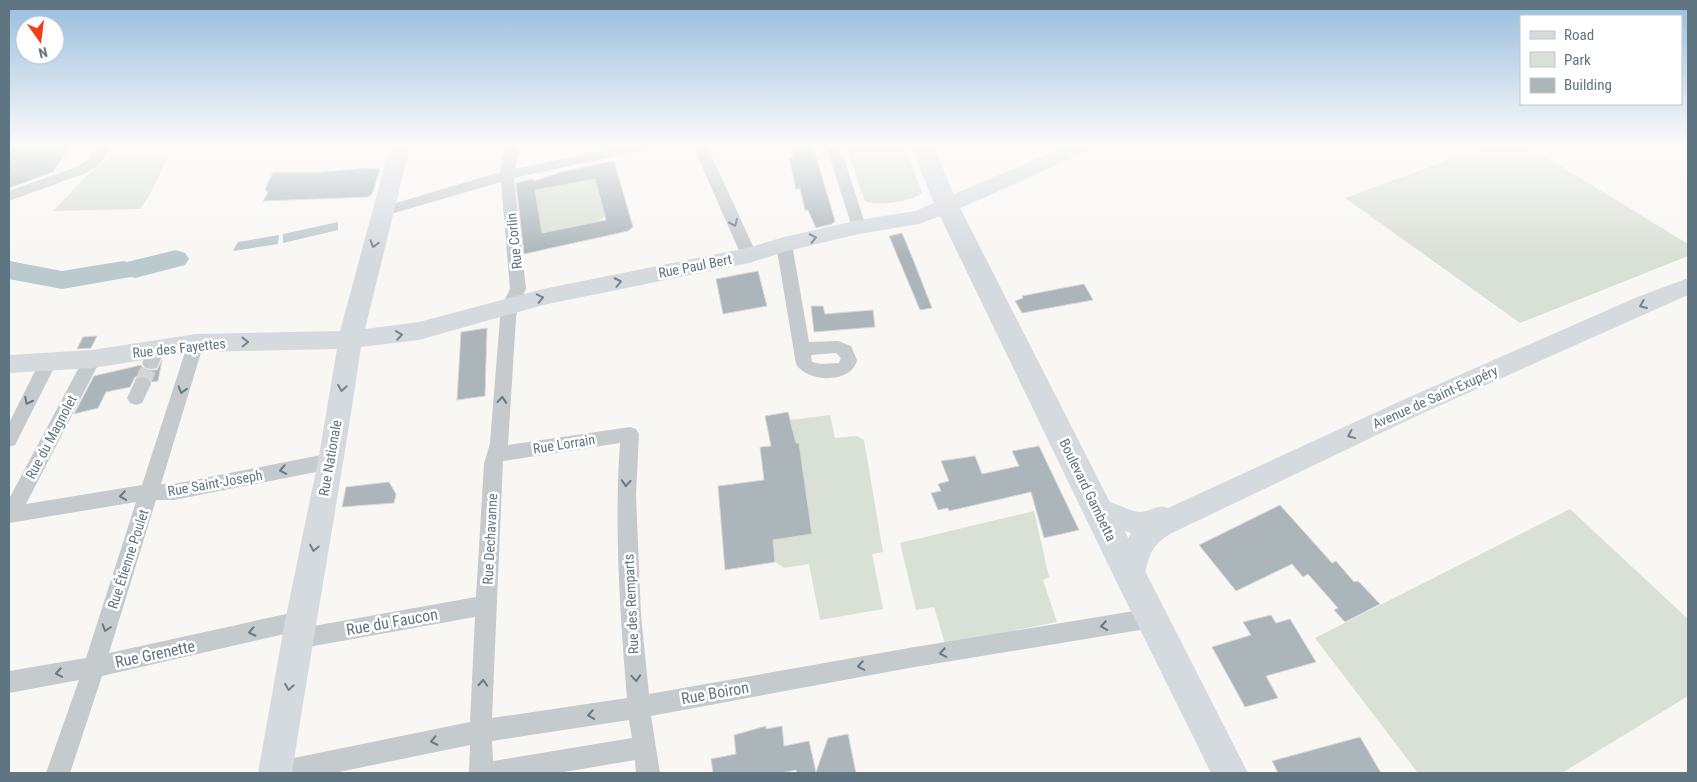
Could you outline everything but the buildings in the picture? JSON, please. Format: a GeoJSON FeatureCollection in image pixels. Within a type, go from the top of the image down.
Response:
{"type":"FeatureCollection","features":[{"type":"Feature","properties":{"kind":"main road","name":"Boulevard Gambetta"},"geometry":{"type":"LineString","coordinates":[[937,182],[947,206],[1130,577],[1230,773]]}},
{"type":"Feature","properties":{"kind":"street"},"geometry":{"type":"LineString","coordinates":[[9,196],[46,182]]}},
{"type":"Feature","properties":{"kind":"street","name":"Rue Nationale"},"geometry":{"type":"LineString","coordinates":[[275,773],[298,630],[331,461],[350,340],[391,182]]}},
{"type":"Feature","properties":{"kind":"street"},"geometry":{"type":"LineString","coordinates":[[384,212],[482,182]]}},
{"type":"Feature","properties":{"kind":"street","name":"Rue Corlin"},"geometry":{"type":"LineString","coordinates":[[508,182],[518,289],[510,305]]}},
{"type":"Feature","properties":{"kind":"street"},"geometry":{"type":"LineString","coordinates":[[716,182],[749,255]]}},
{"type":"Feature","properties":{"kind":"street"},"geometry":{"type":"LineString","coordinates":[[844,182],[856,220]]}},
{"type":"Feature","properties":{"kind":"street","name":"Rue Paul Bert"},"geometry":{"type":"LineString","coordinates":[[350,340],[419,331],[510,305],[749,255],[856,220],[919,217],[1000,182]]}},
{"type":"Feature","properties":{"kind":"street"},"geometry":{"type":"LineString","coordinates":[[784,244],[802,349]]}},
{"type":"Feature","properties":{"kind":"street","name":"Avenue de Saint-Exupéry"},"geometry":{"type":"LineString","coordinates":[[1130,577],[1136,552],[1147,532],[1414,406],[1643,304],[1688,286]]}},
{"type":"Feature","properties":{"kind":"street","name":"Rue Dechavanne"},"geometry":{"type":"LineString","coordinates":[[481,773],[493,464],[497,454],[510,305]]}},
{"type":"Feature","properties":{"kind":"street","name":"Rue des Fayettes"},"geometry":{"type":"LineString","coordinates":[[9,364],[154,356],[196,343],[350,340]]}},
{"type":"Feature","properties":{"kind":"street","name":"Rue Étienne Poulet"},"geometry":{"type":"LineString","coordinates":[[58,773],[94,667],[196,343]]}},
{"type":"Feature","properties":{"kind":"street","name":"Rue du Magnolet"},"geometry":{"type":"LineString","coordinates":[[10,515],[92,359]]}},
{"type":"Feature","properties":{"kind":"street"},"geometry":{"type":"LineString","coordinates":[[9,440],[48,362]]}},
{"type":"Feature","properties":{"kind":"street","name":"Rue Lorrain"},"geometry":{"type":"LineString","coordinates":[[497,454],[630,434]]}},
{"type":"Feature","properties":{"kind":"street","name":"Rue des Remparts"},"geometry":{"type":"LineString","coordinates":[[630,434],[626,495],[631,615],[639,707],[646,747],[648,773]]}},
{"type":"Feature","properties":{"kind":"street","name":"Rue Saint-Joseph"},"geometry":{"type":"LineString","coordinates":[[10,515],[150,492],[174,492],[331,461]]}},
{"type":"Feature","properties":{"kind":"street","name":"Avenue de Saint-Exupéry"},"geometry":{"type":"LineString","coordinates":[[1099,511],[1141,524],[1184,513]]}},
{"type":"Feature","properties":{"kind":"street","name":"Rue du Faucon"},"geometry":{"type":"LineString","coordinates":[[298,630],[487,605]]}},
{"type":"Feature","properties":{"kind":"street","name":"Rue Boiron"},"geometry":{"type":"LineString","coordinates":[[279,773],[482,732],[639,707],[909,658],[1152,618]]}},
{"type":"Feature","properties":{"kind":"street","name":"Rue Grenette"},"geometry":{"type":"LineString","coordinates":[[9,682],[298,630]]}},
{"type":"Feature","properties":{"kind":"street"},"geometry":{"type":"LineString","coordinates":[[491,773],[646,747]]}},
{"type":"Feature","properties":{"kind":"green space"},"geometry":{"type":"Polygon","coordinates":[[[81,182],[156,182],[140,209],[53,211],[81,182]]]}},
{"type":"Feature","properties":{"kind":"green space"},"geometry":{"type":"Polygon","coordinates":[[[576,182],[596,182],[605,216],[599,221],[542,233],[535,190],[576,182]]]}},
{"type":"Feature","properties":{"kind":"green space"},"geometry":{"type":"Polygon","coordinates":[[[859,182],[918,182],[922,192],[912,198],[895,202],[870,203],[865,201],[859,182]]]}},
{"type":"Feature","properties":{"kind":"green space"},"geometry":{"type":"Polygon","coordinates":[[[1387,182],[1588,182],[1688,244],[1688,256],[1520,323],[1345,198],[1387,182]]]}},
{"type":"Feature","properties":{"kind":"green space"},"geometry":{"type":"Polygon","coordinates":[[[830,415],[835,438],[857,436],[864,440],[883,552],[872,554],[883,609],[820,620],[809,564],[784,568],[775,562],[773,540],[803,478],[799,443],[796,443],[790,420],[830,415]]]}},
{"type":"Feature","properties":{"kind":"green space"},"geometry":{"type":"Polygon","coordinates":[[[1570,509],[1688,619],[1688,696],[1562,773],[1418,773],[1315,638],[1570,509]]]}},
{"type":"Feature","properties":{"kind":"green space"},"geometry":{"type":"Polygon","coordinates":[[[1034,511],[1049,577],[1043,580],[1057,622],[945,644],[934,607],[916,610],[900,543],[1034,511]]]}},
{"type":"Feature","properties":{"kind":"shaded area"},"geometry":{"type":"Polygon","coordinates":[[[338,222],[338,230],[283,243],[283,234],[338,222]]]}},
{"type":"Feature","properties":{"kind":"shaded area"},"geometry":{"type":"Polygon","coordinates":[[[279,235],[278,244],[233,251],[238,242],[279,235]]]}},
{"type":"Feature","properties":{"kind":"shaded area"},"geometry":{"type":"Polygon","coordinates":[[[9,261],[62,273],[78,273],[59,286],[9,279],[9,261]]]}},
{"type":"Feature","properties":{"kind":"waterway"},"geometry":{"type":"LineString","coordinates":[[135,269],[176,259]]}},
{"type":"Feature","properties":{"kind":"waterway"},"geometry":{"type":"LineString","coordinates":[[9,270],[62,280],[123,270]]}},
{"type":"Feature","properties":{"kind":"tunnel"},"geometry":{"type":"LineString","coordinates":[[142,384],[151,363]]}}]}
